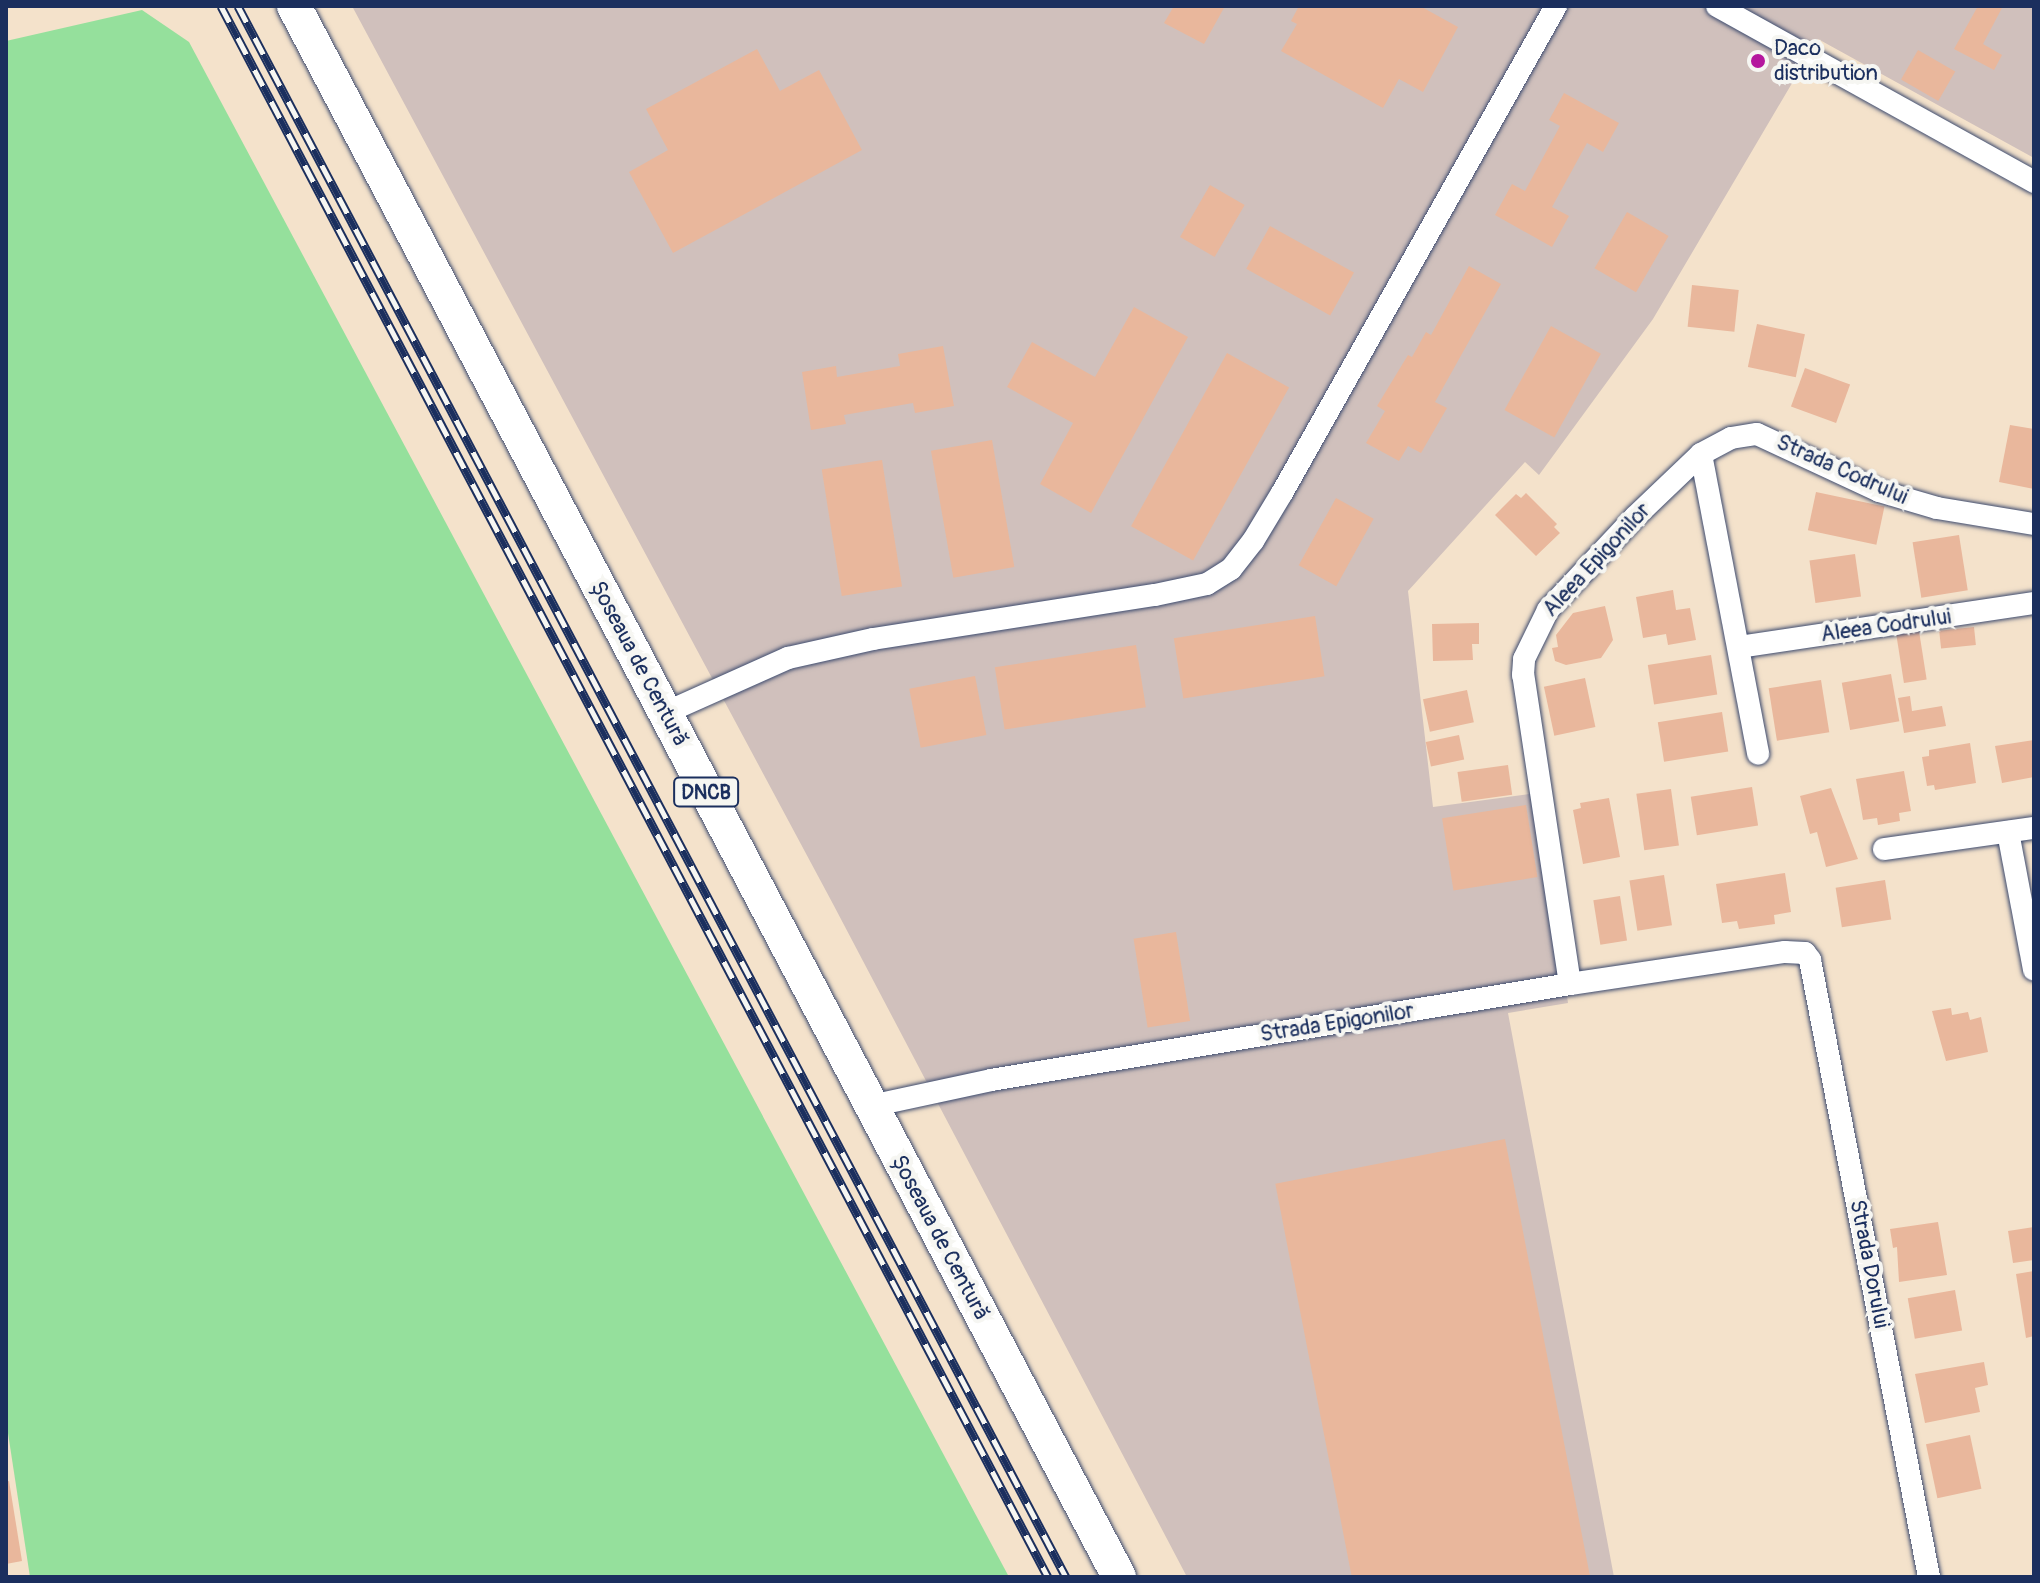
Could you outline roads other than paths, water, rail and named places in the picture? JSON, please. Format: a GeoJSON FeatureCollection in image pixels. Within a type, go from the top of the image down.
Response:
{"type":"FeatureCollection","features":[{"type":"Feature","properties":{"kind":"main road","name":"Șoseaua de Centură"},"geometry":{"type":"LineString","coordinates":[[294,6],[1119,1577]]}},
{"type":"Feature","properties":{"kind":"street"},"geometry":{"type":"LineString","coordinates":[[665,713],[788,658],[873,639],[1155,595],[1207,584],[1231,569],[1253,541],[1282,493],[1556,6]]}},
{"type":"Feature","properties":{"kind":"street"},"geometry":{"type":"LineString","coordinates":[[1717,6],[2034,182]]}},
{"type":"Feature","properties":{"kind":"street","name":"Strada Codrului"},"geometry":{"type":"LineString","coordinates":[[1701,454],[1731,438],[1757,434],[1879,491],[1937,508],[2034,524]]}},
{"type":"Feature","properties":{"kind":"street"},"geometry":{"type":"LineString","coordinates":[[1701,454],[1758,754]]}},
{"type":"Feature","properties":{"kind":"street","name":"Aleea Epigonilor"},"geometry":{"type":"LineString","coordinates":[[1570,984],[1523,675],[1524,659],[1548,610],[1635,517],[1701,454]]}},
{"type":"Feature","properties":{"kind":"street","name":"Aleea Codrului"},"geometry":{"type":"LineString","coordinates":[[1739,647],[2034,603]]}},
{"type":"Feature","properties":{"kind":"street"},"geometry":{"type":"LineString","coordinates":[[1884,849],[2034,828]]}},
{"type":"Feature","properties":{"kind":"street"},"geometry":{"type":"LineString","coordinates":[[2008,832],[2034,970]]}},
{"type":"Feature","properties":{"kind":"street","name":"Strada Epigonilor"},"geometry":{"type":"LineString","coordinates":[[871,1106],[991,1080],[1570,984],[1785,952],[1805,953]]}},
{"type":"Feature","properties":{"kind":"street","name":"Strada Dorului"},"geometry":{"type":"LineString","coordinates":[[1805,953],[1810,960],[1929,1577]]}},
{"type":"Feature","properties":{"kind":"railway"},"geometry":{"type":"LineString","coordinates":[[221,6],[1048,1577]]}},
{"type":"Feature","properties":{"kind":"railway"},"geometry":{"type":"LineString","coordinates":[[238,6],[1066,1577]]}},
{"type":"Feature","properties":{"kind":"place","name":"Daco distribution"},"geometry":{"type":"Point","coordinates":[1758,61]}}]}
